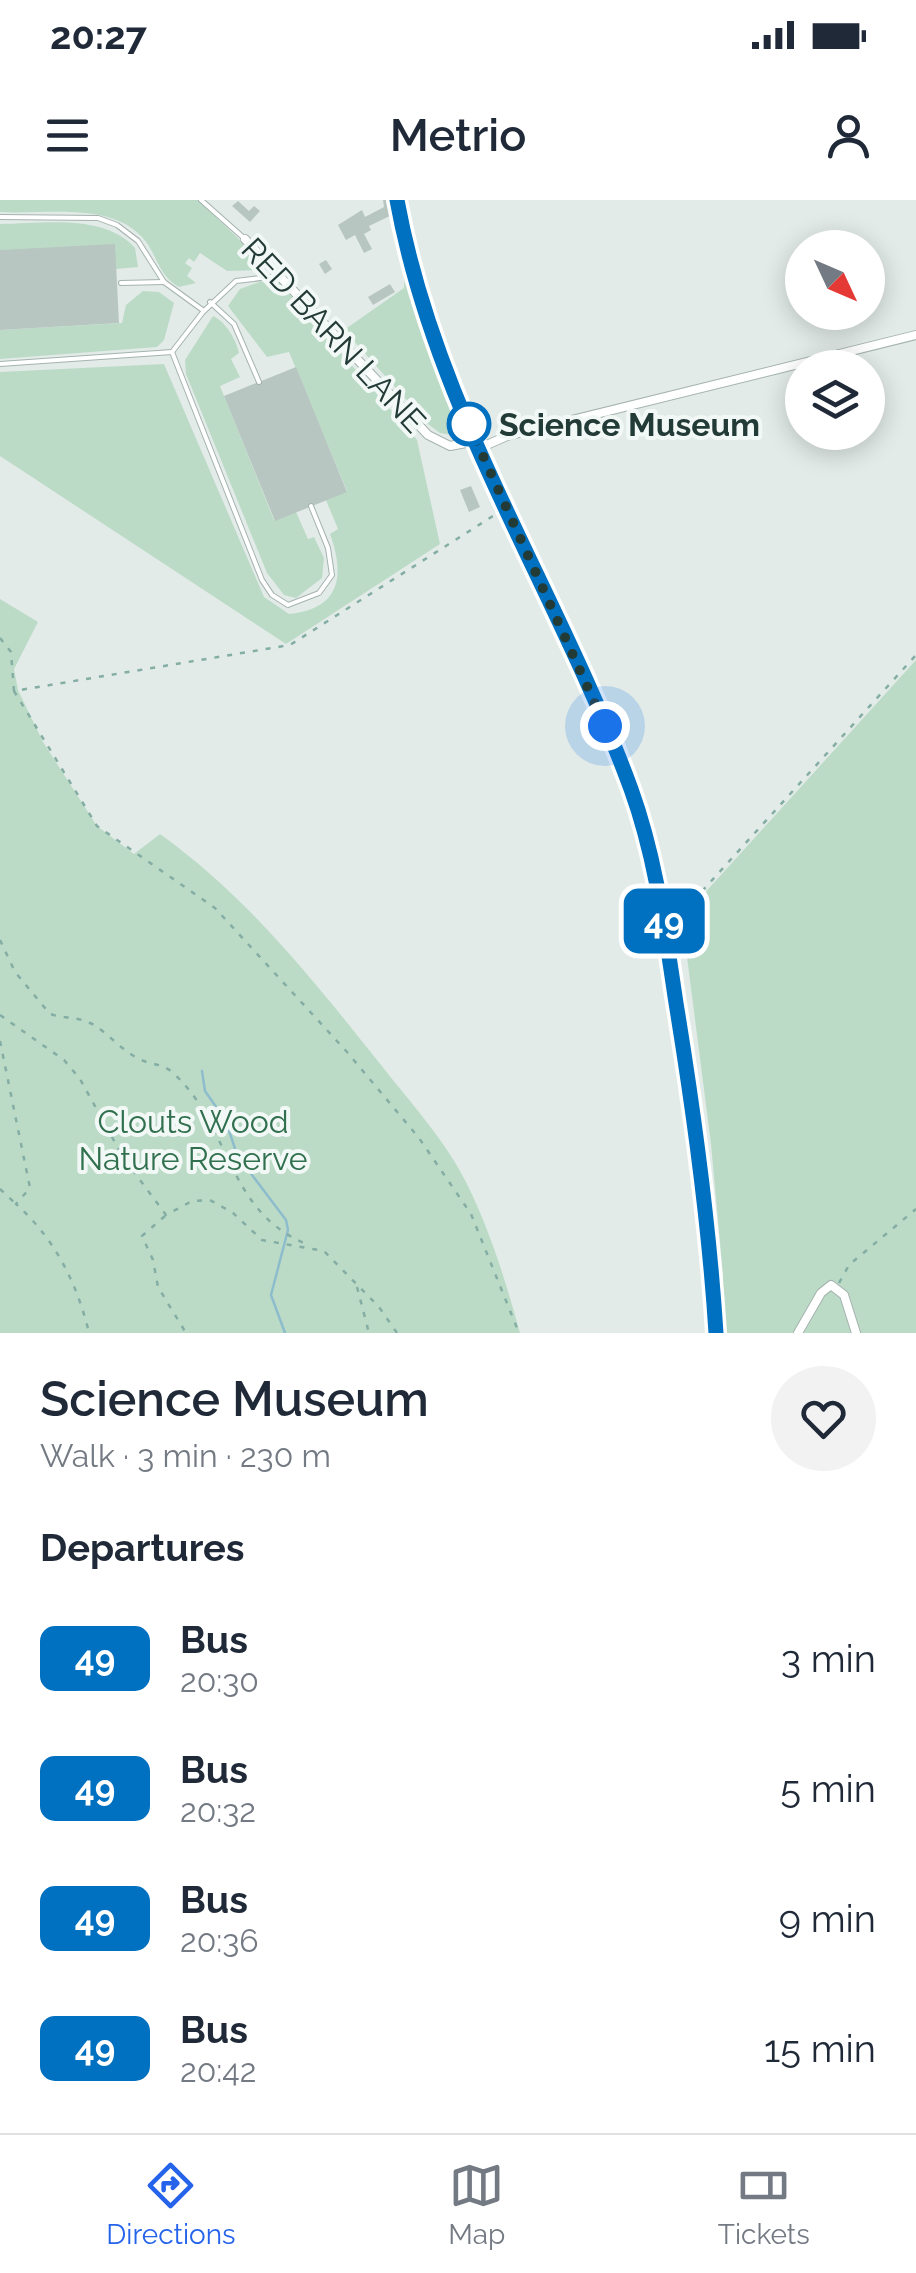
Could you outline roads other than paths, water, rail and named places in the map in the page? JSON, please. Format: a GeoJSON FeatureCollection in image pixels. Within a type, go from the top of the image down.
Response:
{"type":"FeatureCollection","features":[{"type":"Feature","properties":{"kind":"main road"},"geometry":{"type":"LineString","coordinates":[[397,200],[428,328],[632,791],[656,872],[701,1160],[716,1333]]}},
{"type":"Feature","properties":{"kind":"street","name":"RED BARN LANE"},"geometry":{"type":"LineString","coordinates":[[245,239],[428,435],[450,446],[478,444]]}},
{"type":"Feature","properties":{"kind":"street"},"geometry":{"type":"LineString","coordinates":[[478,444],[916,336]]}},
{"type":"Feature","properties":{"kind":"street"},"geometry":{"type":"LineString","coordinates":[[798,1333],[821,1292],[832,1285],[837,1287],[856,1333]]}},
{"type":"Feature","properties":{"kind":"lane","name":"RED BARN LANE"},"geometry":{"type":"LineString","coordinates":[[201,200],[245,239]]}},
{"type":"Feature","properties":{"kind":"lane"},"geometry":{"type":"LineString","coordinates":[[0,217],[108,221],[138,241],[164,282],[204,311]]}},
{"type":"Feature","properties":{"kind":"lane"},"geometry":{"type":"LineString","coordinates":[[0,364],[172,352],[210,302],[236,281],[283,276]]}},
{"type":"Feature","properties":{"kind":"lane"},"geometry":{"type":"LineString","coordinates":[[121,283],[164,282]]}},
{"type":"Feature","properties":{"kind":"lane"},"geometry":{"type":"LineString","coordinates":[[210,302],[234,324],[259,382]]}},
{"type":"Feature","properties":{"kind":"lane"},"geometry":{"type":"LineString","coordinates":[[172,352],[262,580],[272,594],[288,605],[319,592],[332,574],[328,548],[311,506]]}},
{"type":"Feature","properties":{"kind":"waterway"},"geometry":{"type":"LineString","coordinates":[[202,1071],[205,1091],[226,1121],[237,1155],[286,1220],[288,1230],[271,1295],[285,1333]]}},
{"type":"Feature","properties":{"kind":"place","name":"Science Museum"},"geometry":{"type":"Point","coordinates":[469,424]}},
{"type":"Feature","properties":{"kind":"park label","name":"Clouts Wood Nature Reserve"},"geometry":{"type":"Point","coordinates":[193,1140]}}]}
